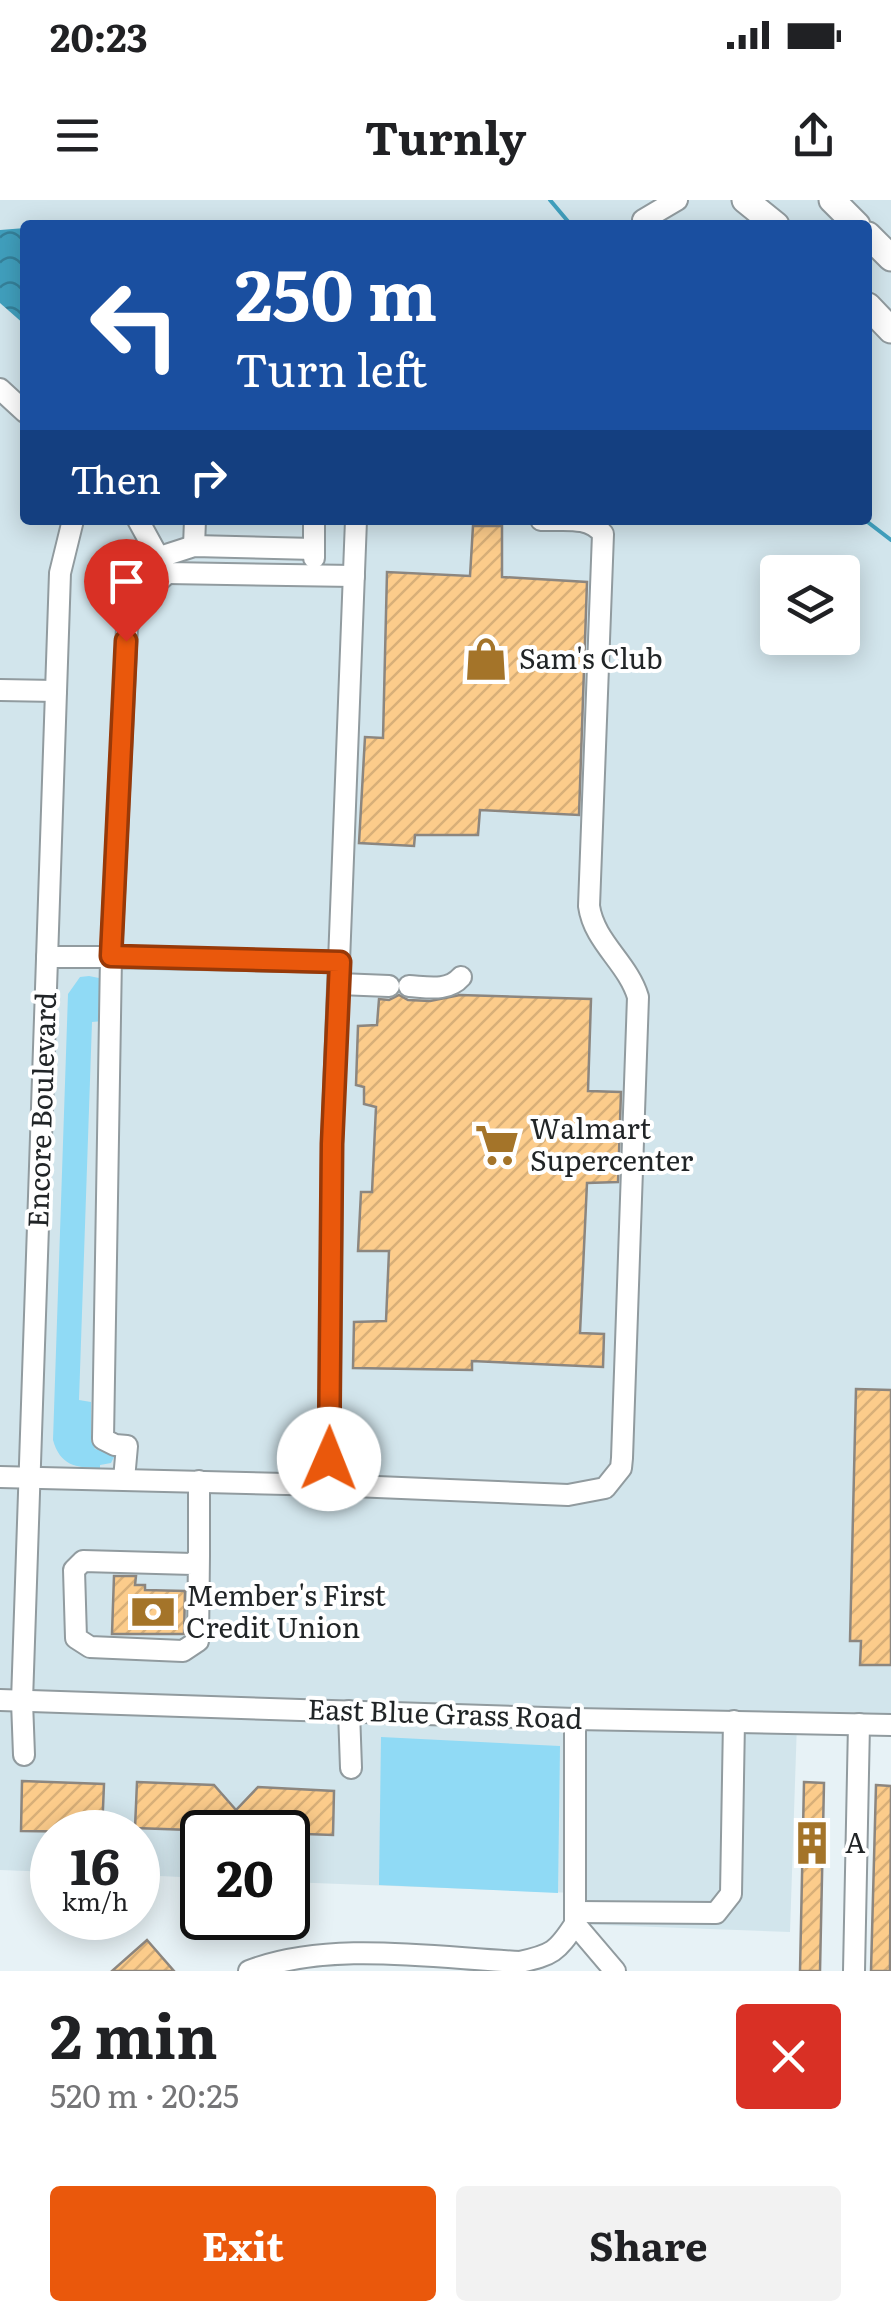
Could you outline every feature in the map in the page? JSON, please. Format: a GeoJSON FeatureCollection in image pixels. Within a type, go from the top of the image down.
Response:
{"type":"FeatureCollection","features":[{"type":"Feature","properties":{"kind":"main road"},"geometry":{"type":"LineString","coordinates":[[745,200],[770,220]]}},
{"type":"Feature","properties":{"kind":"main road"},"geometry":{"type":"LineString","coordinates":[[832,200],[852,220]]}},
{"type":"Feature","properties":{"kind":"main road"},"geometry":{"type":"LineString","coordinates":[[872,239],[891,258]]}},
{"type":"Feature","properties":{"kind":"main road"},"geometry":{"type":"LineString","coordinates":[[872,310],[891,330]]}},
{"type":"Feature","properties":{"kind":"street"},"geometry":{"type":"LineString","coordinates":[[644,215],[678,200]]}},
{"type":"Feature","properties":{"kind":"street"},"geometry":{"type":"LineString","coordinates":[[0,389],[20,407]]}},
{"type":"Feature","properties":{"kind":"street","name":"Encore Boulevard"},"geometry":{"type":"LineString","coordinates":[[24,1756],[22,1701],[60,573],[72,525]]}},
{"type":"Feature","properties":{"kind":"street"},"geometry":{"type":"LineString","coordinates":[[141,525],[163,565]]}},
{"type":"Feature","properties":{"kind":"street"},"geometry":{"type":"LineString","coordinates":[[194,546],[195,525]]}},
{"type":"Feature","properties":{"kind":"street"},"geometry":{"type":"LineString","coordinates":[[313,575],[314,525]]}},
{"type":"Feature","properties":{"kind":"street"},"geometry":{"type":"LineString","coordinates":[[329,1485],[332,1144],[356,525]]}},
{"type":"Feature","properties":{"kind":"street"},"geometry":{"type":"LineString","coordinates":[[0,1477],[568,1495],[605,1488],[621,1468],[638,997],[634,984],[592,924],[589,906],[605,546],[603,534],[593,525]]}},
{"type":"Feature","properties":{"kind":"street"},"geometry":{"type":"LineString","coordinates":[[124,1479],[127,1446],[103,1439],[111,956],[127,627],[163,565],[194,546],[314,549]]}},
{"type":"Feature","properties":{"kind":"street"},"geometry":{"type":"LineString","coordinates":[[163,565],[354,576]]}},
{"type":"Feature","properties":{"kind":"street"},"geometry":{"type":"LineString","coordinates":[[0,690],[56,691]]}},
{"type":"Feature","properties":{"kind":"street"},"geometry":{"type":"LineString","coordinates":[[47,956],[111,956],[339,973],[399,986],[444,988],[461,977]]}},
{"type":"Feature","properties":{"kind":"street"},"geometry":{"type":"LineString","coordinates":[[196,1560],[83,1561],[74,1570],[73,1629],[82,1645],[183,1651],[198,1641],[196,1560],[200,1481]]}},
{"type":"Feature","properties":{"kind":"street","name":"East Blue Grass Road"},"geometry":{"type":"LineString","coordinates":[[0,1700],[891,1725]]}},
{"type":"Feature","properties":{"kind":"street"},"geometry":{"type":"LineString","coordinates":[[349,1711],[351,1768]]}},
{"type":"Feature","properties":{"kind":"street"},"geometry":{"type":"LineString","coordinates":[[249,1971],[272,1962],[320,1956],[520,1962],[548,1956],[560,1948],[575,1918],[575,1719]]}},
{"type":"Feature","properties":{"kind":"street"},"geometry":{"type":"LineString","coordinates":[[575,1918],[716,1913],[730,1894],[734,1721]]}},
{"type":"Feature","properties":{"kind":"street"},"geometry":{"type":"LineString","coordinates":[[854,1971],[859,1724]]}},
{"type":"Feature","properties":{"kind":"street"},"geometry":{"type":"LineString","coordinates":[[575,1918],[609,1969]]}},
{"type":"Feature","properties":{"kind":"shaded area"},"geometry":{"type":"Polygon","coordinates":[[[0,200],[891,200],[891,1725],[797,1723],[790,1932],[575,1924],[575,1893],[310,1883],[310,1810],[180,1810],[180,1877],[160,1876],[160,1810],[30,1810],[30,1871],[0,1870],[0,200]]]}},
{"type":"Feature","properties":{"kind":"shaded area"},"geometry":{"type":"Polygon","coordinates":[[[80,977],[99,978],[105,985],[103,1021],[92,1022],[79,1400],[91,1402],[91,1440],[95,1449],[112,1452],[114,1457],[100,1468],[64,1460],[53,1440],[68,994],[80,977]]]}},
{"type":"Feature","properties":{"kind":"shaded area"},"geometry":{"type":"Polygon","coordinates":[[[381,1737],[560,1746],[558,1893],[379,1885],[381,1737]]]}},
{"type":"Feature","properties":{"kind":"water"},"geometry":{"type":"Polygon","coordinates":[[[20,228],[20,321],[0,303],[0,230],[20,228]]]}},
{"type":"Feature","properties":{"kind":"building","name":"Sam's Club"},"geometry":{"type":"Polygon","coordinates":[[[473,526],[502,526],[502,577],[587,582],[579,815],[480,810],[478,835],[415,835],[414,846],[359,843],[365,737],[383,738],[387,572],[470,576],[473,526]]]}},
{"type":"Feature","properties":{"kind":"building","name":"Walmart Supercenter"},"geometry":{"type":"Polygon","coordinates":[[[399,995],[408,1000],[430,1001],[460,995],[591,999],[588,1091],[621,1092],[618,1182],[587,1183],[580,1333],[604,1334],[603,1367],[472,1361],[472,1370],[353,1368],[354,1322],[386,1321],[389,1251],[358,1251],[361,1192],[372,1192],[376,1107],[364,1104],[364,1087],[356,1085],[358,1026],[377,1025],[379,999],[399,995]]]}},
{"type":"Feature","properties":{"kind":"building"},"geometry":{"type":"Polygon","coordinates":[[[856,1389],[891,1390],[891,1665],[860,1665],[861,1641],[850,1641],[856,1389]]]}},
{"type":"Feature","properties":{"kind":"building","name":"Member's First Credit Union"},"geometry":{"type":"Polygon","coordinates":[[[114,1576],[136,1576],[135,1585],[145,1585],[145,1590],[185,1591],[184,1634],[112,1634],[114,1576]]]}},
{"type":"Feature","properties":{"kind":"building"},"geometry":{"type":"Polygon","coordinates":[[[22,1781],[104,1784],[103,1810],[30,1810],[30,1831],[21,1831],[22,1781]]]}},
{"type":"Feature","properties":{"kind":"building"},"geometry":{"type":"Polygon","coordinates":[[[137,1782],[214,1785],[236,1810],[180,1810],[180,1830],[160,1829],[160,1810],[136,1810],[137,1782]]]}},
{"type":"Feature","properties":{"kind":"building","name":"A"},"geometry":{"type":"Polygon","coordinates":[[[804,1782],[824,1783],[820,1971],[800,1971],[804,1782]]]}},
{"type":"Feature","properties":{"kind":"building"},"geometry":{"type":"Polygon","coordinates":[[[876,1785],[891,1786],[890,1971],[871,1971],[876,1785]]]}},
{"type":"Feature","properties":{"kind":"building"},"geometry":{"type":"Polygon","coordinates":[[[258,1787],[334,1791],[333,1835],[310,1834],[310,1810],[236,1810],[258,1787]]]}},
{"type":"Feature","properties":{"kind":"building"},"geometry":{"type":"Polygon","coordinates":[[[147,1940],[174,1971],[112,1971],[147,1940]]]}},
{"type":"Feature","properties":{"kind":"waterway"},"geometry":{"type":"LineString","coordinates":[[550,200],[567,220]]}},
{"type":"Feature","properties":{"kind":"waterway"},"geometry":{"type":"LineString","coordinates":[[872,525],[891,540]]}},
{"type":"Feature","properties":{"kind":"place","name":"Sam's Club"},"geometry":{"type":"Point","coordinates":[486,659]}},
{"type":"Feature","properties":{"kind":"place","name":"Walmart Supercenter"},"geometry":{"type":"Point","coordinates":[497,1145]}},
{"type":"Feature","properties":{"kind":"place","name":"Member's First Credit Union"},"geometry":{"type":"Point","coordinates":[153,1612]}},
{"type":"Feature","properties":{"kind":"place","name":"A"},"geometry":{"type":"Point","coordinates":[812,1843]}},
{"type":"Feature","properties":{"kind":"route"},"geometry":{"type":"LineString","coordinates":[[126,641],[111,956],[340,962],[332,1144],[329,1459]]}}]}
